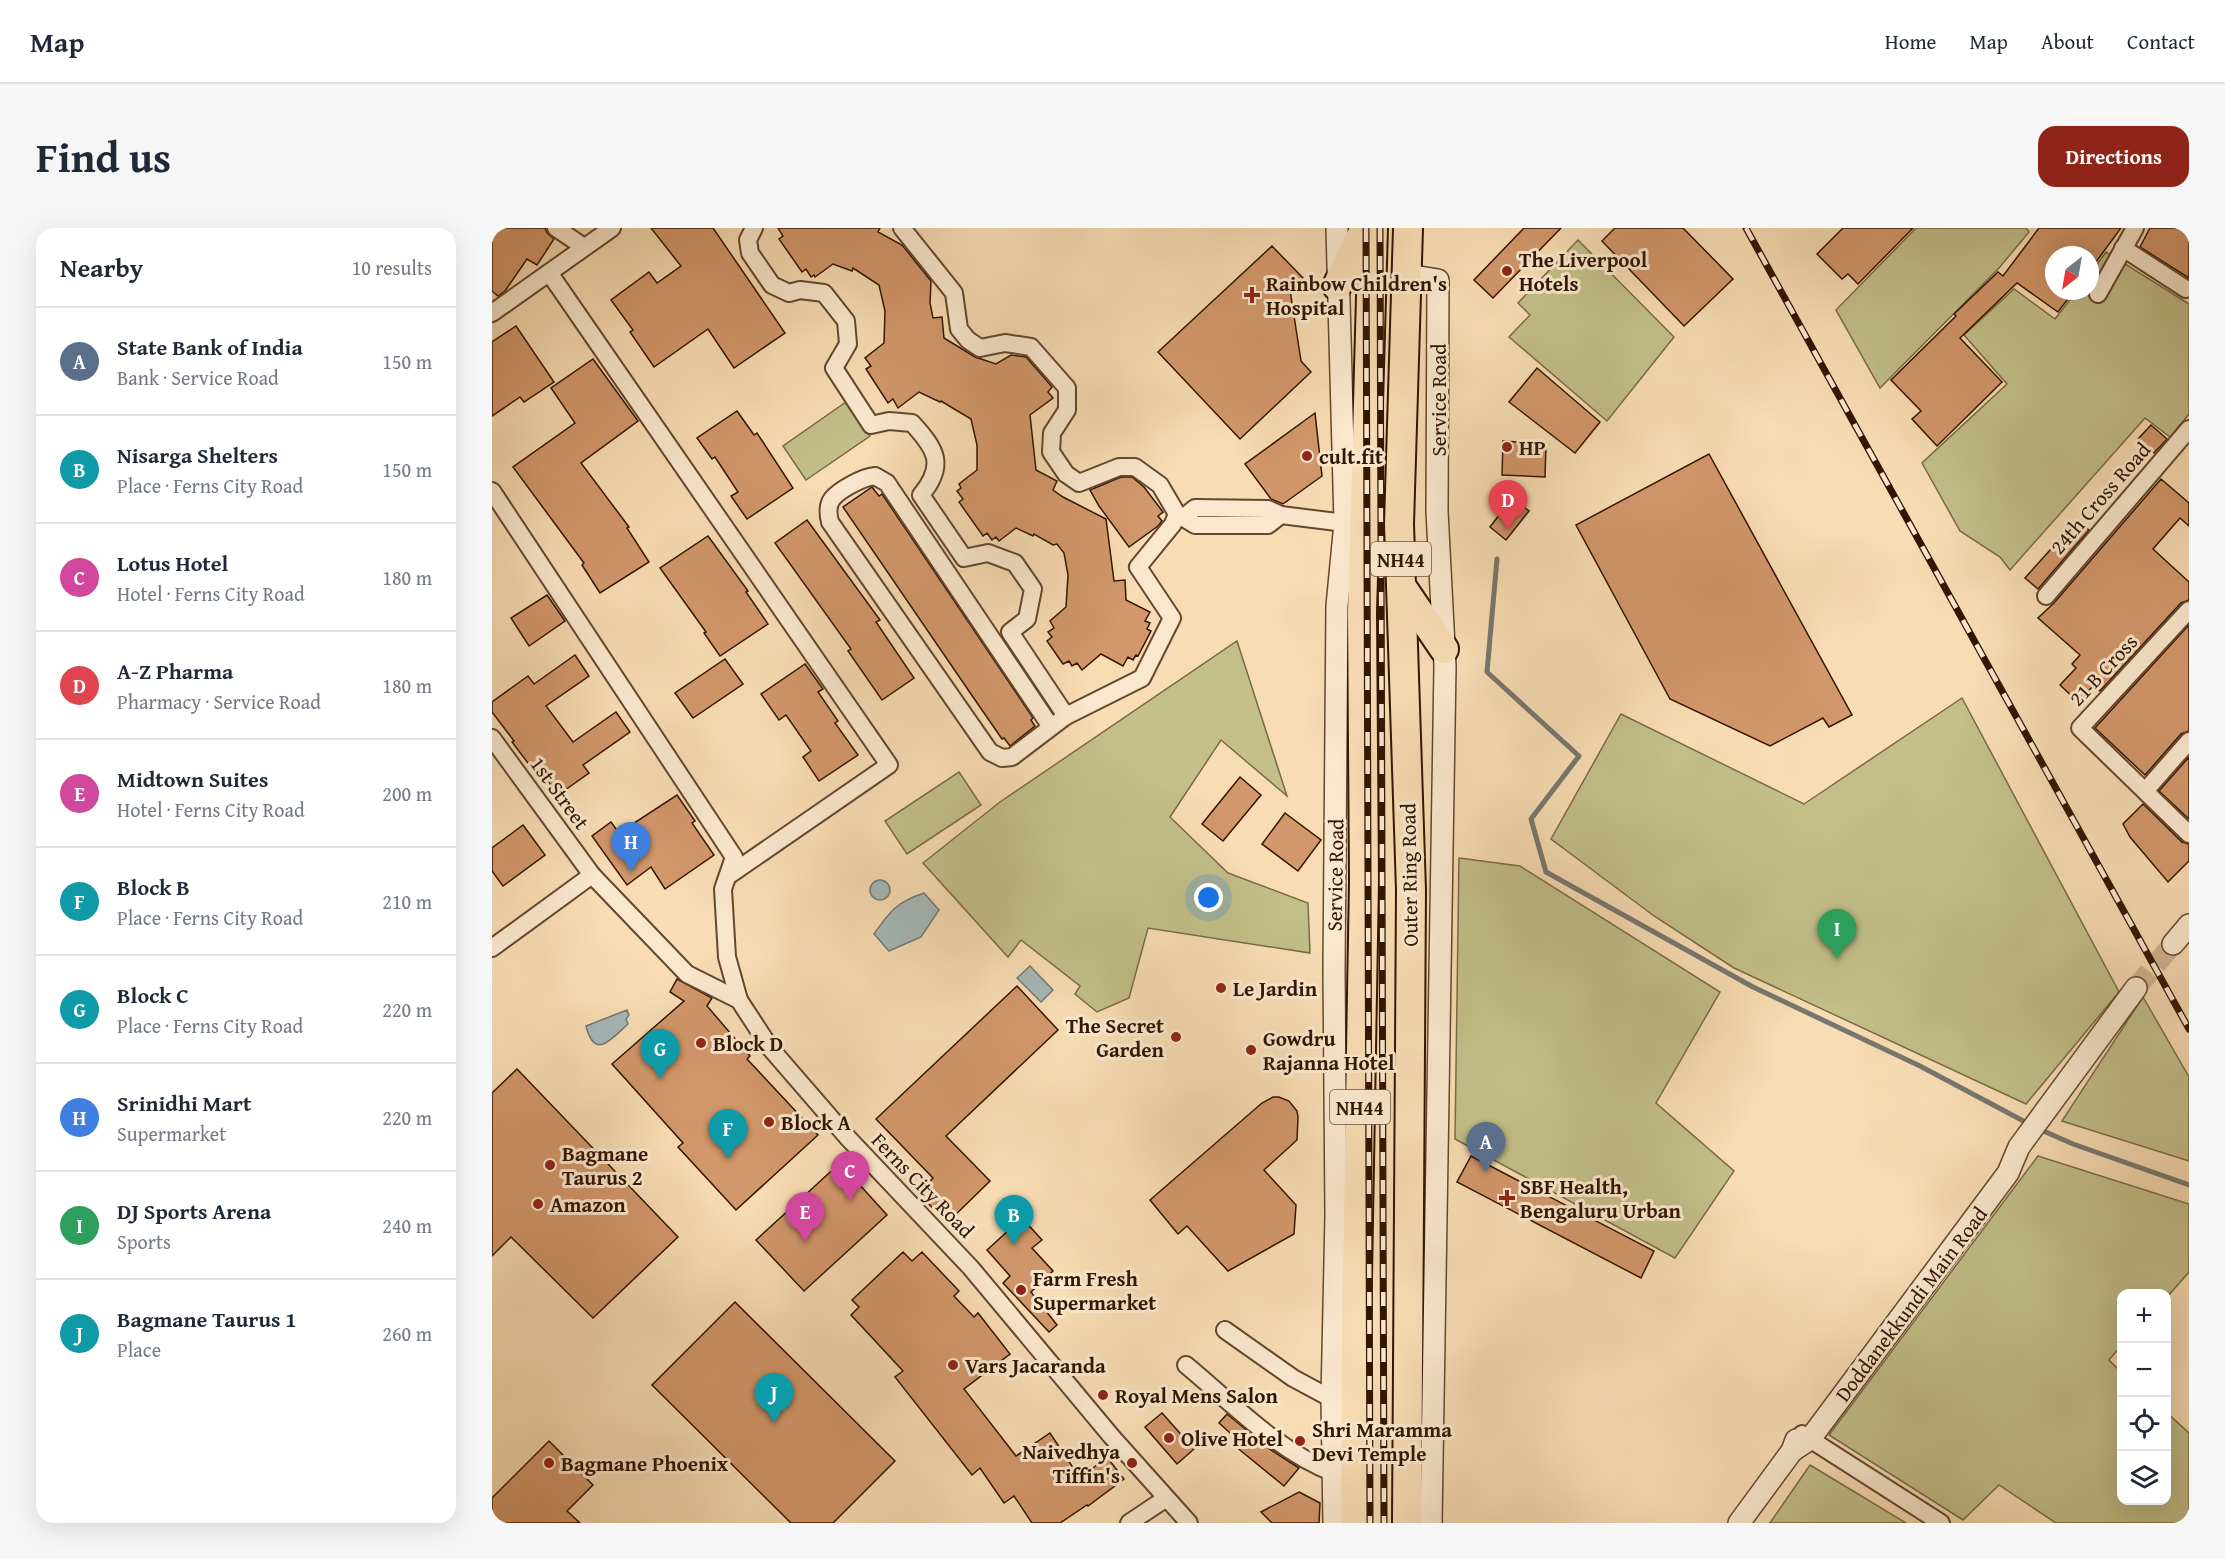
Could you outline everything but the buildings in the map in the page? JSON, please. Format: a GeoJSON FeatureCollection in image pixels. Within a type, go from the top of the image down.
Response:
{"type":"FeatureCollection","features":[{"type":"Feature","properties":{"kind":"highway"},"geometry":{"type":"LineString","coordinates":[[1337,286],[1365,228]]}},
{"type":"Feature","properties":{"kind":"highway","name":"NH44"},"geometry":{"type":"LineString","coordinates":[[1355,1523],[1364,905],[1362,612],[1373,228]]}},
{"type":"Feature","properties":{"kind":"highway","name":"Outer Ring Road"},"geometry":{"type":"LineString","coordinates":[[1407,1523],[1411,890],[1399,524],[1408,228]]}},
{"type":"Feature","properties":{"kind":"highway"},"geometry":{"type":"LineString","coordinates":[[1402,587],[1444,649]]}},
{"type":"Feature","properties":{"kind":"street"},"geometry":{"type":"LineString","coordinates":[[556,228],[584,247]]}},
{"type":"Feature","properties":{"kind":"street"},"geometry":{"type":"LineString","coordinates":[[492,314],[612,228]]}},
{"type":"Feature","properties":{"kind":"street"},"geometry":{"type":"LineString","coordinates":[[754,228],[748,240],[750,253],[772,285],[789,293],[800,290],[824,293],[846,321],[848,344],[834,369],[871,425],[890,421],[912,423],[927,439],[937,463],[932,481],[921,495],[964,558],[988,554],[1015,563],[1033,589],[1026,619],[1011,633],[1066,716]]}},
{"type":"Feature","properties":{"kind":"street"},"geometry":{"type":"LineString","coordinates":[[903,228],[954,293],[959,329],[968,340],[980,348],[1005,343],[1032,347],[1067,388],[1067,410],[1052,433],[1050,452],[1066,474],[1079,483],[1119,467],[1135,466],[1160,485],[1180,515],[1195,525],[1268,525],[1281,515],[1345,523]]}},
{"type":"Feature","properties":{"kind":"street","name":"Service Road"},"geometry":{"type":"LineString","coordinates":[[1334,1523],[1332,1399],[1336,1215],[1334,970],[1337,606],[1345,523],[1337,228]]}},
{"type":"Feature","properties":{"kind":"street"},"geometry":{"type":"LineString","coordinates":[[2099,292],[2135,228]]}},
{"type":"Feature","properties":{"kind":"street"},"geometry":{"type":"LineString","coordinates":[[2123,248],[2186,289]]}},
{"type":"Feature","properties":{"kind":"street"},"geometry":{"type":"LineString","coordinates":[[550,274],[889,765],[728,876]]}},
{"type":"Feature","properties":{"kind":"street","name":"Service Road"},"geometry":{"type":"LineString","coordinates":[[1407,275],[1438,280],[1437,511],[1444,649],[1431,1523]]}},
{"type":"Feature","properties":{"kind":"street","name":"24th Cross Road"},"geometry":{"type":"LineString","coordinates":[[2046,596],[2189,429]]}},
{"type":"Feature","properties":{"kind":"street"},"geometry":{"type":"LineString","coordinates":[[1051,727],[887,483],[874,476],[864,477],[832,499],[827,512],[830,522],[990,752],[1002,758],[1012,757],[1066,716],[1142,678],[1172,618],[1138,567],[1180,515]]}},
{"type":"Feature","properties":{"kind":"street"},"geometry":{"type":"LineString","coordinates":[[492,491],[734,857],[723,890],[727,957],[738,1000]]}},
{"type":"Feature","properties":{"kind":"street"},"geometry":{"type":"LineString","coordinates":[[925,539],[942,526]]}},
{"type":"Feature","properties":{"kind":"street","name":"21 B Cross"},"geometry":{"type":"LineString","coordinates":[[2189,610],[2080,728],[2189,834]]}},
{"type":"Feature","properties":{"kind":"street","name":"1st Street"},"geometry":{"type":"LineString","coordinates":[[492,738],[592,875],[612,896]]}},
{"type":"Feature","properties":{"kind":"street"},"geometry":{"type":"LineString","coordinates":[[2146,790],[2189,741]]}},
{"type":"Feature","properties":{"kind":"street"},"geometry":{"type":"LineString","coordinates":[[492,948],[592,875]]}},
{"type":"Feature","properties":{"kind":"street","name":"Ferns City Road"},"geometry":{"type":"LineString","coordinates":[[612,896],[687,974],[738,1000],[786,1067],[848,1138],[971,1268],[1188,1523]]}},
{"type":"Feature","properties":{"kind":"street"},"geometry":{"type":"LineString","coordinates":[[2173,944],[2189,926]]}},
{"type":"Feature","properties":{"kind":"street","name":"Doddanekkundi Main Road"},"geometry":{"type":"LineString","coordinates":[[1739,1523],[1800,1441],[1996,1164],[2019,1147],[2136,988]]}},
{"type":"Feature","properties":{"kind":"street"},"geometry":{"type":"LineString","coordinates":[[1225,1330],[1293,1378],[1332,1399]]}},
{"type":"Feature","properties":{"kind":"street"},"geometry":{"type":"LineString","coordinates":[[1186,1365],[1280,1444],[1334,1473]]}},
{"type":"Feature","properties":{"kind":"street"},"geometry":{"type":"LineString","coordinates":[[1800,1441],[1941,1523]]}},
{"type":"Feature","properties":{"kind":"street"},"geometry":{"type":"LineString","coordinates":[[1129,1523],[1165,1498]]}},
{"type":"Feature","properties":{"kind":"shaded area"},"geometry":{"type":"Polygon","coordinates":[[[1916,228],[2026,228],[2029,232],[1999,268],[1880,388],[1836,310],[1916,228]]]}},
{"type":"Feature","properties":{"kind":"shaded area"},"geometry":{"type":"Polygon","coordinates":[[[1578,240],[1674,337],[1607,421],[1509,337],[1530,315],[1518,303],[1578,240]]]}},
{"type":"Feature","properties":{"kind":"shaded area"},"geometry":{"type":"Polygon","coordinates":[[[2106,252],[2189,304],[2189,414],[2170,437],[2145,418],[2010,570],[2000,557],[1960,531],[1922,463],[2007,384],[1964,335],[2014,289],[2055,319],[2070,300],[2099,300],[2099,262],[2106,252]]]}},
{"type":"Feature","properties":{"kind":"shaded area"},"geometry":{"type":"Polygon","coordinates":[[[846,402],[870,436],[806,480],[783,446],[846,402]]]}},
{"type":"Feature","properties":{"kind":"shaded area"},"geometry":{"type":"Polygon","coordinates":[[[1237,641],[1287,796],[1221,740],[1170,817],[1228,873],[1308,903],[1310,953],[1148,928],[1129,998],[1097,1012],[1075,994],[1080,986],[1021,940],[1008,957],[923,863],[1000,802],[1237,641]]]}},
{"type":"Feature","properties":{"kind":"shaded area"},"geometry":{"type":"Polygon","coordinates":[[[1962,698],[2119,992],[2026,1104],[1734,968],[1654,916],[1551,839],[1621,714],[1804,804],[1962,698]]]}},
{"type":"Feature","properties":{"kind":"shaded area"},"geometry":{"type":"Polygon","coordinates":[[[959,772],[981,805],[907,854],[885,821],[959,772]]]}},
{"type":"Feature","properties":{"kind":"shaded area"},"geometry":{"type":"Polygon","coordinates":[[[1459,858],[1520,866],[1720,992],[1656,1103],[1734,1171],[1675,1258],[1455,1139],[1459,858]]]}},
{"type":"Feature","properties":{"kind":"shaded area"},"geometry":{"type":"Polygon","coordinates":[[[880,880],[887,883],[890,890],[887,897],[880,900],[873,897],[870,890],[873,883],[880,880]]]}},
{"type":"Feature","properties":{"kind":"shaded area"},"geometry":{"type":"Polygon","coordinates":[[[924,893],[939,910],[921,937],[889,951],[874,934],[895,908],[924,893]]]}},
{"type":"Feature","properties":{"kind":"shaded area"},"geometry":{"type":"Polygon","coordinates":[[[1030,966],[1053,990],[1041,1002],[1017,978],[1030,966]]]}},
{"type":"Feature","properties":{"kind":"shaded area"},"geometry":{"type":"Polygon","coordinates":[[[2143,997],[2189,1077],[2189,1161],[2062,1121],[2143,997]]]}},
{"type":"Feature","properties":{"kind":"shaded area"},"geometry":{"type":"Polygon","coordinates":[[[627,1010],[628,1024],[604,1044],[594,1043],[586,1026],[627,1010]]]}},
{"type":"Feature","properties":{"kind":"shaded area"},"geometry":{"type":"Polygon","coordinates":[[[2038,1156],[2189,1204],[2189,1272],[2171,1292],[2171,1289],[2117,1289],[2117,1351],[2109,1360],[2117,1368],[2117,1505],[2171,1505],[2171,1417],[2189,1433],[2189,1523],[2056,1523],[1999,1485],[1963,1520],[1829,1435],[2038,1156]]]}},
{"type":"Feature","properties":{"kind":"shaded area"},"geometry":{"type":"Polygon","coordinates":[[[1810,1465],[1906,1523],[1770,1523],[1810,1465]]]}},
{"type":"Feature","properties":{"kind":"waterway"},"geometry":{"type":"LineString","coordinates":[[1497,559],[1487,672],[1579,756],[1531,819],[1546,872],[1753,987],[1920,1066],[2031,1125]]}},
{"type":"Feature","properties":{"kind":"waterway"},"geometry":{"type":"LineString","coordinates":[[2039,1129],[2073,1144],[2189,1185]]}},
{"type":"Feature","properties":{"kind":"tunnel"},"geometry":{"type":"LineString","coordinates":[[2136,988],[2173,944]]}},
{"type":"Feature","properties":{"kind":"railway"},"geometry":{"type":"LineString","coordinates":[[1366,228],[1370,1523]]}},
{"type":"Feature","properties":{"kind":"railway"},"geometry":{"type":"LineString","coordinates":[[1380,228],[1384,1523]]}},
{"type":"Feature","properties":{"kind":"railway"},"geometry":{"type":"LineString","coordinates":[[1746,228],[2189,1029]]}},
{"type":"Feature","properties":{"kind":"place","name":"The Liverpool Hotels"},"geometry":{"type":"Point","coordinates":[1507,271]}},
{"type":"Feature","properties":{"kind":"place","name":"Rainbow Children's Hospital"},"geometry":{"type":"Point","coordinates":[1252,295]}},
{"type":"Feature","properties":{"kind":"place","name":"HP"},"geometry":{"type":"Point","coordinates":[1507,447]}},
{"type":"Feature","properties":{"kind":"place","name":"cult.fit"},"geometry":{"type":"Point","coordinates":[1307,456]}},
{"type":"Feature","properties":{"kind":"place","name":"A-Z Pharma"},"geometry":{"type":"Point","coordinates":[1508,530]}},
{"type":"Feature","properties":{"kind":"place","name":"Srinidhi Mart"},"geometry":{"type":"Point","coordinates":[631,872]}},
{"type":"Feature","properties":{"kind":"place","name":"DJ Sports Arena"},"geometry":{"type":"Point","coordinates":[1837,959]}},
{"type":"Feature","properties":{"kind":"place","name":"Le Jardin"},"geometry":{"type":"Point","coordinates":[1221,988]}},
{"type":"Feature","properties":{"kind":"place","name":"The Secret Garden"},"geometry":{"type":"Point","coordinates":[1176,1037]}},
{"type":"Feature","properties":{"kind":"place","name":"Block D"},"geometry":{"type":"Point","coordinates":[701,1043]}},
{"type":"Feature","properties":{"kind":"place","name":"Gowdru Rajanna Hotel"},"geometry":{"type":"Point","coordinates":[1251,1050]}},
{"type":"Feature","properties":{"kind":"place","name":"Block C"},"geometry":{"type":"Point","coordinates":[660,1079]}},
{"type":"Feature","properties":{"kind":"place","name":"Block A"},"geometry":{"type":"Point","coordinates":[769,1122]}},
{"type":"Feature","properties":{"kind":"place","name":"Block B"},"geometry":{"type":"Point","coordinates":[728,1159]}},
{"type":"Feature","properties":{"kind":"place","name":"Bagmane Taurus 2"},"geometry":{"type":"Point","coordinates":[550,1165]}},
{"type":"Feature","properties":{"kind":"place","name":"State Bank of India"},"geometry":{"type":"Point","coordinates":[1486,1172]}},
{"type":"Feature","properties":{"kind":"place","name":"SBF Health, Bengaluru Urban"},"geometry":{"type":"Point","coordinates":[1507,1198]}},
{"type":"Feature","properties":{"kind":"place","name":"Lotus Hotel"},"geometry":{"type":"Point","coordinates":[850,1201]}},
{"type":"Feature","properties":{"kind":"place","name":"Amazon"},"geometry":{"type":"Point","coordinates":[538,1204]}},
{"type":"Feature","properties":{"kind":"place","name":"Midtown Suites"},"geometry":{"type":"Point","coordinates":[805,1242]}},
{"type":"Feature","properties":{"kind":"place","name":"Nisarga Shelters"},"geometry":{"type":"Point","coordinates":[1014,1245]}},
{"type":"Feature","properties":{"kind":"place","name":"Farm Fresh Supermarket"},"geometry":{"type":"Point","coordinates":[1021,1290]}},
{"type":"Feature","properties":{"kind":"place","name":"Vars Jacaranda"},"geometry":{"type":"Point","coordinates":[953,1365]}},
{"type":"Feature","properties":{"kind":"place","name":"Royal Mens Salon"},"geometry":{"type":"Point","coordinates":[1103,1395]}},
{"type":"Feature","properties":{"kind":"place","name":"Bagmane Taurus 1"},"geometry":{"type":"Point","coordinates":[774,1423]}},
{"type":"Feature","properties":{"kind":"place","name":"Olive Hotel"},"geometry":{"type":"Point","coordinates":[1169,1438]}},
{"type":"Feature","properties":{"kind":"place","name":"Shri Maramma Devi Temple"},"geometry":{"type":"Point","coordinates":[1300,1441]}},
{"type":"Feature","properties":{"kind":"place","name":"Bagmane Phoenix"},"geometry":{"type":"Point","coordinates":[549,1463]}},
{"type":"Feature","properties":{"kind":"place","name":"Naivedhya Tiffin's"},"geometry":{"type":"Point","coordinates":[1132,1463]}}]}
